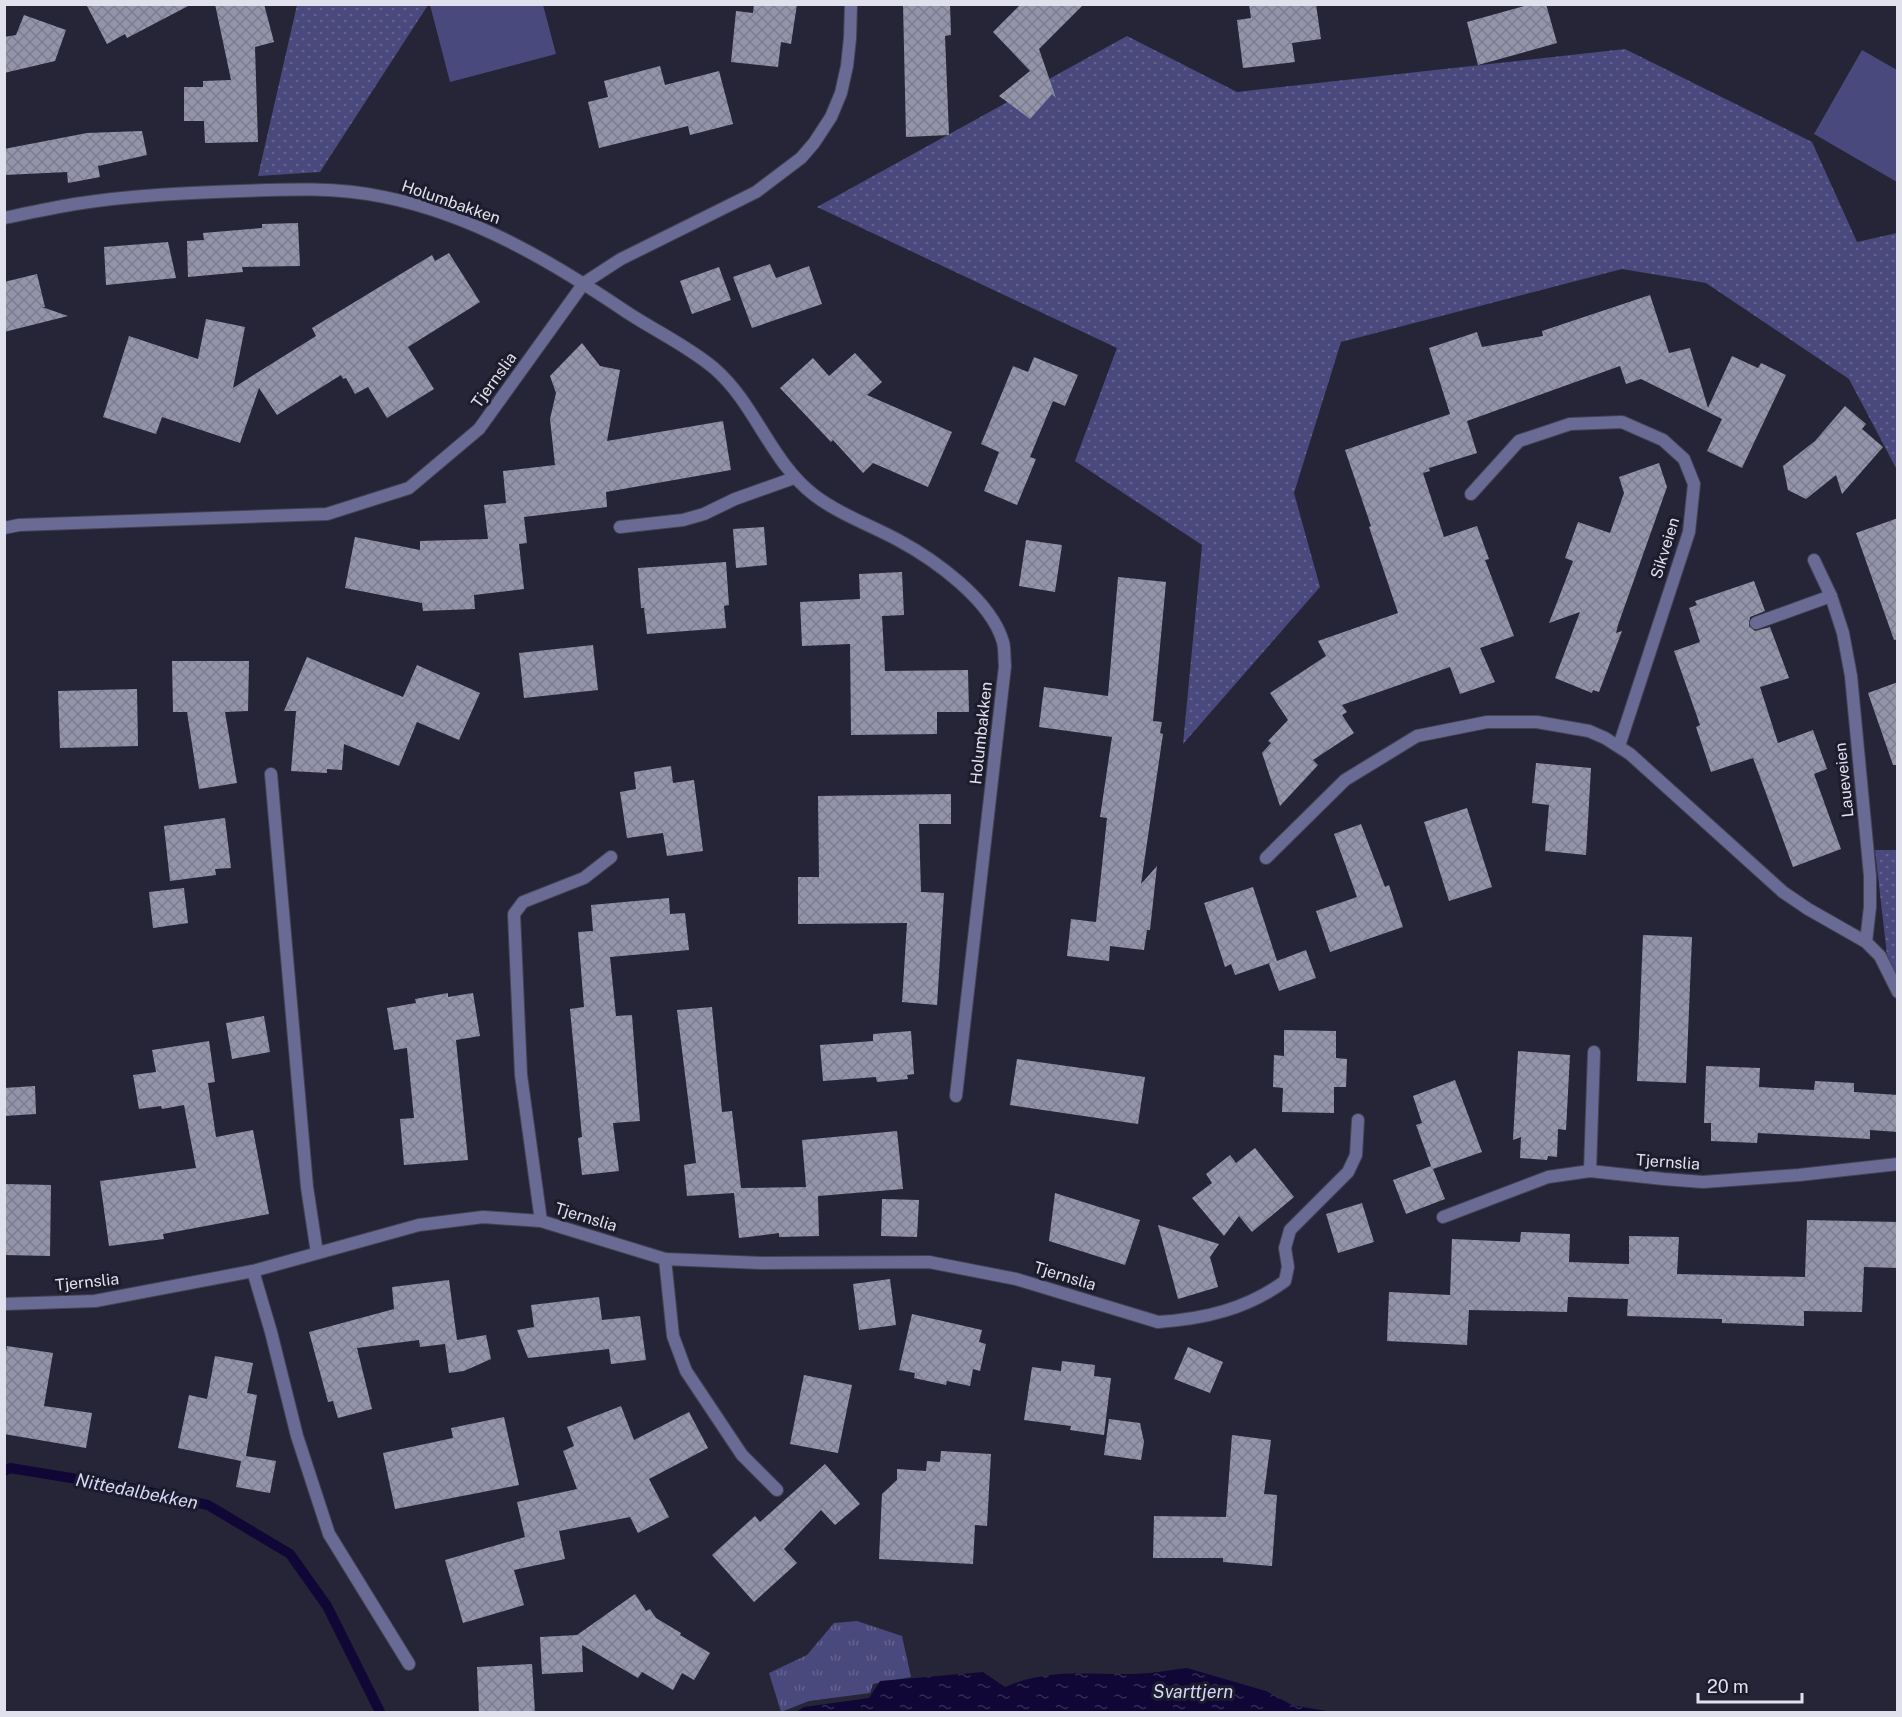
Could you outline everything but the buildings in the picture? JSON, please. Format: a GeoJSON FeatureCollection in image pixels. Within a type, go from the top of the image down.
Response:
{"type":"FeatureCollection","features":[{"type":"Feature","properties":{"kind":"street","name":"Tjernslia"},"geometry":{"type":"LineString","coordinates":[[4,528],[19,525],[327,514],[409,488],[478,429],[584,283],[621,259],[756,192],[801,158],[831,117],[841,93],[847,66],[851,4]]}},
{"type":"Feature","properties":{"kind":"street","name":"Holumbakken"},"geometry":{"type":"LineString","coordinates":[[4,218],[76,204],[136,197],[268,190],[344,191],[384,197],[437,211],[494,233],[520,246],[691,350],[716,369],[738,393],[777,456],[794,478],[816,497],[899,540],[935,563],[963,586],[994,624],[1003,643],[1005,666],[956,1096]]}},
{"type":"Feature","properties":{"kind":"street","name":"Sikveien"},"geometry":{"type":"LineString","coordinates":[[1471,494],[1519,441],[1570,424],[1622,422],[1663,440],[1684,459],[1694,484],[1689,532],[1619,746]]}},
{"type":"Feature","properties":{"kind":"street"},"geometry":{"type":"LineString","coordinates":[[620,527],[683,520],[704,514],[735,499],[794,478]]}},
{"type":"Feature","properties":{"kind":"street","name":"Laueveien"},"geometry":{"type":"LineString","coordinates":[[1814,561],[1831,596],[1843,633],[1851,676],[1870,876],[1870,907],[1866,942]]}},
{"type":"Feature","properties":{"kind":"street"},"geometry":{"type":"LineString","coordinates":[[1756,622],[1831,596]]}},
{"type":"Feature","properties":{"kind":"street"},"geometry":{"type":"LineString","coordinates":[[1266,858],[1345,780],[1417,736],[1487,722],[1517,721],[1566,727],[1589,732],[1619,746],[1783,892],[1866,942],[1880,956],[1898,992]]}},
{"type":"Feature","properties":{"kind":"street"},"geometry":{"type":"LineString","coordinates":[[271,774],[307,1187],[317,1253]]}},
{"type":"Feature","properties":{"kind":"street"},"geometry":{"type":"LineString","coordinates":[[542,1221],[521,1074],[514,914],[523,902],[584,878],[611,857]]}},
{"type":"Feature","properties":{"kind":"street"},"geometry":{"type":"LineString","coordinates":[[1590,1171],[1594,1052]]}},
{"type":"Feature","properties":{"kind":"street","name":"Tjernslia"},"geometry":{"type":"LineString","coordinates":[[4,1304],[95,1301],[253,1271],[419,1225],[483,1217],[542,1221],[665,1259],[762,1263],[929,1262],[1016,1279],[1158,1322],[1188,1320],[1239,1307],[1267,1294],[1285,1281],[1288,1267],[1285,1248],[1290,1230],[1348,1172],[1356,1155],[1358,1120]]}},
{"type":"Feature","properties":{"kind":"street","name":"Tjernslia"},"geometry":{"type":"LineString","coordinates":[[1443,1217],[1548,1177],[1590,1171],[1703,1182],[1799,1175],[1898,1164]]}},
{"type":"Feature","properties":{"kind":"street"},"geometry":{"type":"LineString","coordinates":[[665,1259],[673,1336],[686,1371],[742,1455],[777,1490]]}},
{"type":"Feature","properties":{"kind":"street"},"geometry":{"type":"LineString","coordinates":[[253,1271],[297,1436],[329,1534],[409,1664]]}},
{"type":"Feature","properties":{"kind":"green space"},"geometry":{"type":"Polygon","coordinates":[[[297,5],[428,5],[320,172],[258,176],[297,5]]]}},
{"type":"Feature","properties":{"kind":"green space"},"geometry":{"type":"Polygon","coordinates":[[[430,5],[543,5],[556,54],[450,82],[430,5]]]}},
{"type":"Feature","properties":{"kind":"green space"},"geometry":{"type":"Polygon","coordinates":[[[1127,36],[1237,92],[1625,49],[1812,142],[1857,242],[1897,233],[1897,470],[1849,379],[1706,283],[1622,269],[1341,342],[1294,493],[1320,587],[1183,744],[1202,545],[1075,461],[1117,348],[817,207],[1127,36]]]}},
{"type":"Feature","properties":{"kind":"green space"},"geometry":{"type":"Polygon","coordinates":[[[1862,50],[1897,70],[1897,182],[1814,134],[1862,50]]]}},
{"type":"Feature","properties":{"kind":"green space"},"geometry":{"type":"Polygon","coordinates":[[[1875,850],[1897,850],[1897,977],[1887,955],[1875,850]]]}},
{"type":"Feature","properties":{"kind":"green space"},"geometry":{"type":"Polygon","coordinates":[[[857,1621],[902,1636],[911,1677],[873,1684],[870,1693],[809,1701],[781,1712],[769,1673],[807,1655],[834,1623],[857,1621]]]}},
{"type":"Feature","properties":{"kind":"water","name":"Svarttjern"},"geometry":{"type":"Polygon","coordinates":[[[1187,1668],[1266,1691],[1292,1705],[1332,1712],[796,1712],[804,1707],[869,1698],[880,1681],[983,1672],[1005,1687],[1037,1677],[1053,1675],[1139,1674],[1187,1668]]]}},
{"type":"Feature","properties":{"kind":"waterway","name":"Nittedalbekken"},"geometry":{"type":"LineString","coordinates":[[4,1471],[10,1468],[126,1487],[208,1505],[290,1554],[327,1606],[380,1712]]}}]}
